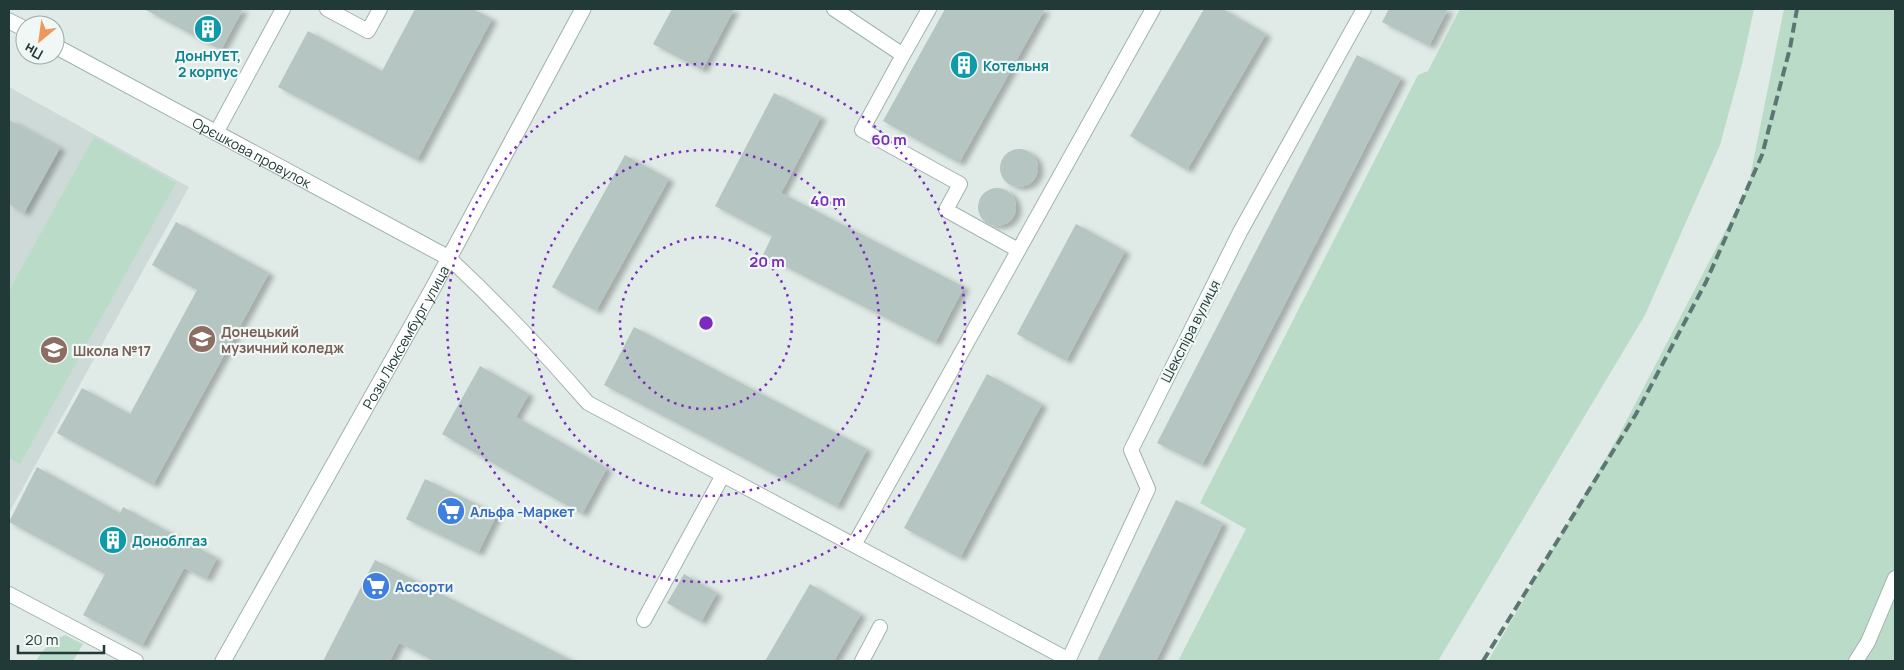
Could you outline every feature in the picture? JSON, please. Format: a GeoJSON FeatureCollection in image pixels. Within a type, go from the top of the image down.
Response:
{"type":"FeatureCollection","features":[{"type":"Feature","properties":{"kind":"street","name":"Розы Люксембург улица"},"geometry":{"type":"LineString","coordinates":[[223,661],[449,258],[583,9]]}},
{"type":"Feature","properties":{"kind":"street","name":"Орєшкова провулок"},"geometry":{"type":"LineString","coordinates":[[65,51],[449,258]]}},
{"type":"Feature","properties":{"kind":"lane"},"geometry":{"type":"LineString","coordinates":[[216,133],[283,9]]}},
{"type":"Feature","properties":{"kind":"lane"},"geometry":{"type":"LineString","coordinates":[[326,9],[368,31],[380,9]]}},
{"type":"Feature","properties":{"kind":"lane"},"geometry":{"type":"LineString","coordinates":[[834,9],[903,55]]}},
{"type":"Feature","properties":{"kind":"lane"},"geometry":{"type":"LineString","coordinates":[[929,9],[862,130],[960,184],[946,210],[1018,250]]}},
{"type":"Feature","properties":{"kind":"lane"},"geometry":{"type":"LineString","coordinates":[[854,545],[1152,9]]}},
{"type":"Feature","properties":{"kind":"lane","name":"Шекспіра вулиця"},"geometry":{"type":"LineString","coordinates":[[1068,661],[1148,489],[1130,450],[1240,232],[1364,9]]}},
{"type":"Feature","properties":{"kind":"lane"},"geometry":{"type":"LineString","coordinates":[[449,258],[484,290],[554,363],[588,403],[1068,661]]}},
{"type":"Feature","properties":{"kind":"lane"},"geometry":{"type":"LineString","coordinates":[[644,620],[723,475]]}},
{"type":"Feature","properties":{"kind":"lane"},"geometry":{"type":"LineString","coordinates":[[1856,661],[1868,642],[1895,578]]}},
{"type":"Feature","properties":{"kind":"lane"},"geometry":{"type":"LineString","coordinates":[[9,594],[136,661]]}},
{"type":"Feature","properties":{"kind":"lane"},"geometry":{"type":"LineString","coordinates":[[862,661],[880,627]]}},
{"type":"Feature","properties":{"kind":"shaded area","name":"Школа №17"},"geometry":{"type":"Polygon","coordinates":[[[9,87],[189,187],[9,513],[9,87]]]}},
{"type":"Feature","properties":{"kind":"green space"},"geometry":{"type":"Polygon","coordinates":[[[1460,9],[1754,9],[1742,64],[1720,145],[1645,315],[1438,661],[1178,661],[1246,529],[1200,503],[1418,75],[1428,71],[1460,9]]]}},
{"type":"Feature","properties":{"kind":"green space"},"geometry":{"type":"Polygon","coordinates":[[[1784,9],[1895,9],[1895,661],[1488,661],[1619,435],[1748,187],[1784,9]]]}},
{"type":"Feature","properties":{"kind":"green space","name":"Школа №17"},"geometry":{"type":"Polygon","coordinates":[[[94,137],[176,183],[20,464],[9,458],[9,291],[94,137]]]}},
{"type":"Feature","properties":{"kind":"green space"},"geometry":{"type":"Polygon","coordinates":[[[65,635],[83,644],[73,661],[36,661],[49,645],[65,635]]]}},
{"type":"Feature","properties":{"kind":"building","name":"ДонНУЕТ, 2 корпус"},"geometry":{"type":"Polygon","coordinates":[[[144,9],[243,9],[221,50],[144,9]]]}},
{"type":"Feature","properties":{"kind":"building"},"geometry":{"type":"Polygon","coordinates":[[[415,9],[473,9],[492,19],[417,160],[278,87],[308,31],[382,71],[415,9]]]}},
{"type":"Feature","properties":{"kind":"building"},"geometry":{"type":"Polygon","coordinates":[[[672,9],[734,9],[702,70],[653,44],[672,9]]]}},
{"type":"Feature","properties":{"kind":"building","name":"Котельня"},"geometry":{"type":"Polygon","coordinates":[[[945,9],[1045,9],[959,163],[883,121],[945,9]]]}},
{"type":"Feature","properties":{"kind":"building"},"geometry":{"type":"Polygon","coordinates":[[[1204,9],[1223,9],[1266,34],[1187,170],[1130,136],[1204,9]]]}},
{"type":"Feature","properties":{"kind":"building"},"geometry":{"type":"Polygon","coordinates":[[[1389,9],[1448,9],[1429,46],[1382,22],[1389,9]]]}},
{"type":"Feature","properties":{"kind":"building"},"geometry":{"type":"Polygon","coordinates":[[[1357,55],[1401,78],[1202,465],[1157,443],[1357,55]]]}},
{"type":"Feature","properties":{"kind":"building"},"geometry":{"type":"Polygon","coordinates":[[[774,93],[821,117],[781,193],[964,287],[935,343],[763,255],[772,236],[715,206],[774,93]]]}},
{"type":"Feature","properties":{"kind":"building"},"geometry":{"type":"Polygon","coordinates":[[[9,120],[60,148],[24,213],[9,204],[9,120]]]}},
{"type":"Feature","properties":{"kind":"building"},"geometry":{"type":"Polygon","coordinates":[[[1019,149],[1032,155],[1038,168],[1032,181],[1019,187],[1006,181],[1000,168],[1006,155],[1019,149]]]}},
{"type":"Feature","properties":{"kind":"building"},"geometry":{"type":"Polygon","coordinates":[[[625,155],[669,179],[596,311],[552,287],[625,155]]]}},
{"type":"Feature","properties":{"kind":"building"},"geometry":{"type":"Polygon","coordinates":[[[997,188],[1010,194],[1016,207],[1010,220],[997,226],[984,220],[978,207],[984,194],[997,188]]]}},
{"type":"Feature","properties":{"kind":"building","name":"Донецький музичний коледж"},"geometry":{"type":"Polygon","coordinates":[[[176,222],[269,273],[153,485],[57,433],[82,388],[130,414],[197,290],[152,265],[176,222]]]}},
{"type":"Feature","properties":{"kind":"building"},"geometry":{"type":"Polygon","coordinates":[[[1076,224],[1125,251],[1066,361],[1017,334],[1076,224]]]}},
{"type":"Feature","properties":{"kind":"building"},"geometry":{"type":"Polygon","coordinates":[[[634,327],[867,449],[837,507],[604,385],[634,327]]]}},
{"type":"Feature","properties":{"kind":"building"},"geometry":{"type":"Polygon","coordinates":[[[480,366],[529,394],[516,417],[607,468],[582,514],[442,434],[480,366]]]}},
{"type":"Feature","properties":{"kind":"building"},"geometry":{"type":"Polygon","coordinates":[[[987,374],[1042,404],[960,558],[904,528],[987,374]]]}},
{"type":"Feature","properties":{"kind":"building","name":"Доноблгаз"},"geometry":{"type":"Polygon","coordinates":[[[37,467],[120,513],[123,507],[217,558],[206,579],[184,568],[142,646],[83,615],[105,574],[9,522],[37,467]]]}},
{"type":"Feature","properties":{"kind":"building"},"geometry":{"type":"Polygon","coordinates":[[[425,479],[497,514],[478,553],[406,519],[425,479]]]}},
{"type":"Feature","properties":{"kind":"building"},"geometry":{"type":"Polygon","coordinates":[[[1176,500],[1223,523],[1156,661],[1097,661],[1176,500]]]}},
{"type":"Feature","properties":{"kind":"building"},"geometry":{"type":"Polygon","coordinates":[[[375,560],[573,661],[434,661],[399,643],[390,661],[323,661],[375,560]]]}},
{"type":"Feature","properties":{"kind":"building"},"geometry":{"type":"Polygon","coordinates":[[[684,574],[717,593],[701,622],[667,603],[684,574]]]}},
{"type":"Feature","properties":{"kind":"building"},"geometry":{"type":"Polygon","coordinates":[[[810,584],[861,614],[834,661],[765,661],[810,584]]]}},
{"type":"Feature","properties":{"kind":"railway"},"geometry":{"type":"LineString","coordinates":[[1483,661],[1636,414],[1706,282],[1762,155],[1790,48],[1797,9]]}},
{"type":"Feature","properties":{"kind":"place","name":"ДонНУЕТ, 2 корпус"},"geometry":{"type":"Point","coordinates":[208,29]}},
{"type":"Feature","properties":{"kind":"place","name":"Котельня"},"geometry":{"type":"Point","coordinates":[964,65]}},
{"type":"Feature","properties":{"kind":"place","name":"Донецький музичний коледж"},"geometry":{"type":"Point","coordinates":[202,339]}},
{"type":"Feature","properties":{"kind":"place","name":"Школа №17"},"geometry":{"type":"Point","coordinates":[54,350]}},
{"type":"Feature","properties":{"kind":"place","name":"Альфа -Маркет"},"geometry":{"type":"Point","coordinates":[451,511]}},
{"type":"Feature","properties":{"kind":"place","name":"Доноблгаз"},"geometry":{"type":"Point","coordinates":[113,540]}},
{"type":"Feature","properties":{"kind":"place","name":"Ассорти"},"geometry":{"type":"Point","coordinates":[376,586]}}]}
